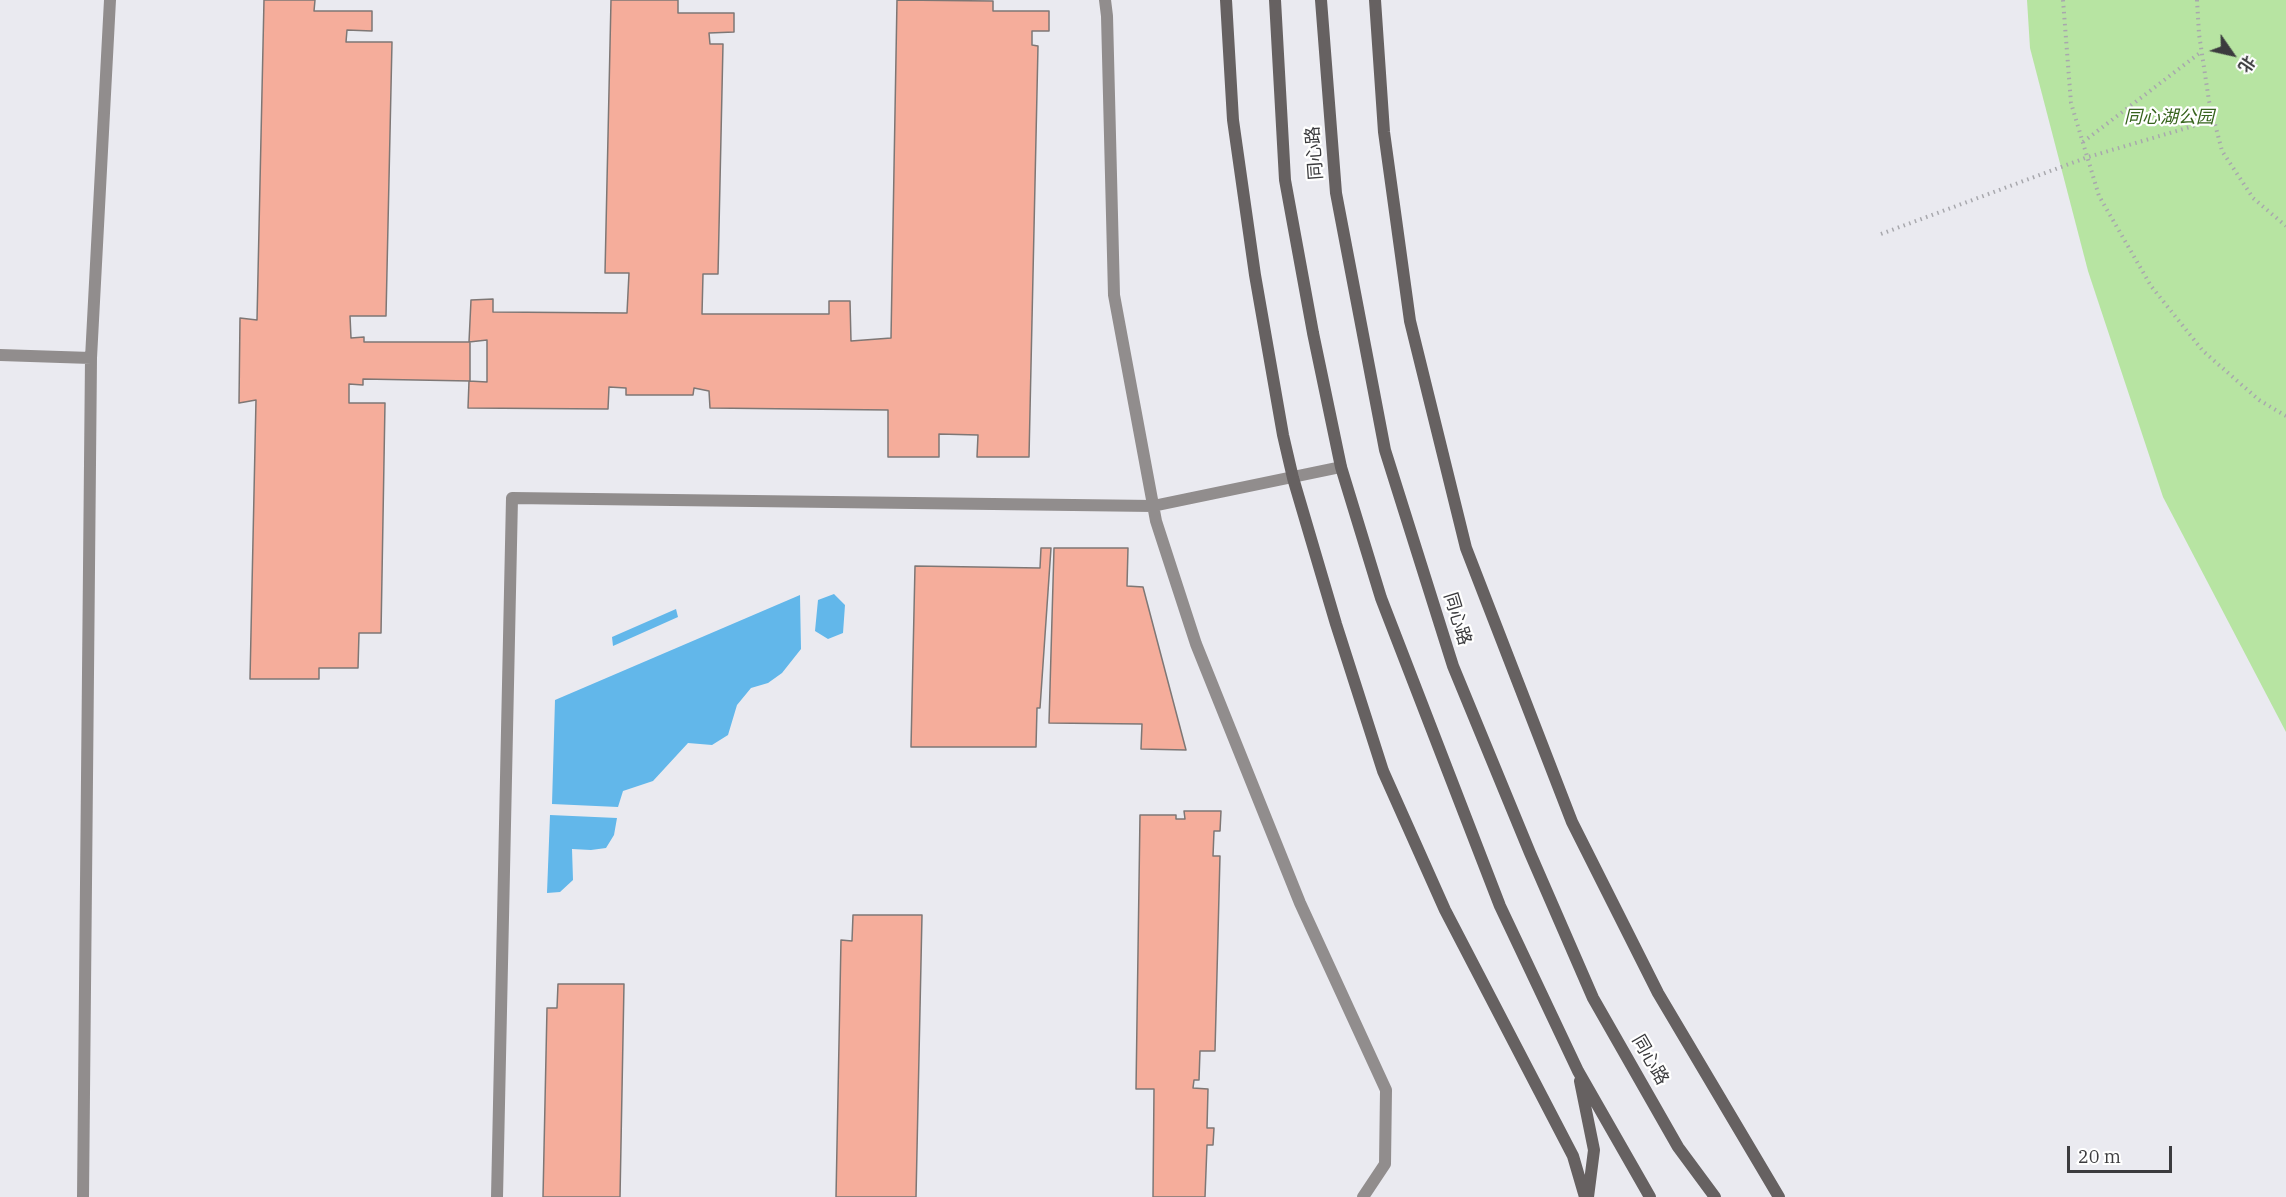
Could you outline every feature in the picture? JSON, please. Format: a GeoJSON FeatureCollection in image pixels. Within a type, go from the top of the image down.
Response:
{"type":"FeatureCollection","features":[{"type":"Feature","properties":{"kind":"street"},"geometry":{"type":"LineString","coordinates":[[1226,0],[1234,131],[1255,275],[1283,435],[1293,478],[1336,624],[1383,771],[1445,910],[1573,1156],[1586,1197]]}},
{"type":"Feature","properties":{"kind":"street","name":"同心路"},"geometry":{"type":"LineString","coordinates":[[1275,0],[1286,180],[1313,333],[1341,467],[1380,598],[1500,906],[1578,1071],[1650,1197]]}},
{"type":"Feature","properties":{"kind":"street","name":"同心路"},"geometry":{"type":"LineString","coordinates":[[1321,0],[1336,193],[1385,450],[1453,666],[1593,998],[1678,1147],[1715,1197]]}},
{"type":"Feature","properties":{"kind":"street"},"geometry":{"type":"LineString","coordinates":[[1375,0],[1384,132],[1410,321],[1466,548],[1572,822],[1658,993],[1779,1197]]}},
{"type":"Feature","properties":{"kind":"street"},"geometry":{"type":"LineString","coordinates":[[1578,1071],[1594,1150],[1586,1197]]}},
{"type":"Feature","properties":{"kind":"lane"},"geometry":{"type":"LineString","coordinates":[[83,1197],[91,358],[110,0]]}},
{"type":"Feature","properties":{"kind":"lane"},"geometry":{"type":"LineString","coordinates":[[1105,0],[1114,296],[1156,521],[1196,644],[1300,903],[1386,1090],[1385,1164],[1363,1197]]}},
{"type":"Feature","properties":{"kind":"lane"},"geometry":{"type":"LineString","coordinates":[[0,355],[91,358]]}},
{"type":"Feature","properties":{"kind":"lane"},"geometry":{"type":"LineString","coordinates":[[497,1197],[512,498],[1153,506],[1341,467]]}},
{"type":"Feature","properties":{"kind":"path"},"geometry":{"type":"LineString","coordinates":[[2063,0],[2071,103],[2100,196],[2151,286],[2203,351],[2259,400],[2286,416]]}},
{"type":"Feature","properties":{"kind":"path"},"geometry":{"type":"LineString","coordinates":[[2198,0],[2209,101],[2222,150],[2253,198],[2286,226]]}},
{"type":"Feature","properties":{"kind":"path"},"geometry":{"type":"LineString","coordinates":[[2083,143],[2202,52]]}},
{"type":"Feature","properties":{"kind":"path"},"geometry":{"type":"LineString","coordinates":[[1881,234],[2088,158],[2214,120]]}},
{"type":"Feature","properties":{"kind":"green space","name":"同心湖公园"},"geometry":{"type":"Polygon","coordinates":[[[2027,0],[2286,0],[2286,732],[2163,497],[2088,271],[2030,48],[2027,0]]]}},
{"type":"Feature","properties":{"kind":"water"},"geometry":{"type":"Polygon","coordinates":[[[834,594],[845,605],[843,633],[828,639],[815,631],[818,600],[834,594]]]}},
{"type":"Feature","properties":{"kind":"water"},"geometry":{"type":"Polygon","coordinates":[[[800,595],[801,649],[782,673],[768,683],[751,688],[737,705],[728,735],[712,745],[688,743],[653,781],[623,791],[618,807],[552,804],[555,700],[800,595]]]}},
{"type":"Feature","properties":{"kind":"water"},"geometry":{"type":"Polygon","coordinates":[[[676,609],[678,617],[613,646],[612,637],[676,609]]]}},
{"type":"Feature","properties":{"kind":"water"},"geometry":{"type":"Polygon","coordinates":[[[550,815],[617,818],[614,835],[606,848],[572,849],[573,880],[560,892],[547,893],[550,815]]]}},
{"type":"Feature","properties":{"kind":"building"},"geometry":{"type":"Polygon","coordinates":[[[264,0],[315,0],[314,11],[372,11],[372,31],[347,30],[346,42],[392,42],[386,316],[350,316],[351,338],[364,337],[364,342],[470,342],[470,381],[363,379],[363,385],[349,384],[349,403],[385,403],[381,633],[359,633],[358,668],[319,668],[319,679],[250,679],[256,400],[239,403],[240,318],[257,320],[264,0]]]}},
{"type":"Feature","properties":{"kind":"building"},"geometry":{"type":"Polygon","coordinates":[[[611,0],[678,0],[678,13],[734,13],[734,32],[709,33],[710,44],[723,44],[718,274],[703,274],[702,314],[829,314],[829,301],[850,301],[851,341],[891,338],[897,0],[993,1],[993,11],[1049,11],[1049,31],[1032,31],[1032,45],[1038,46],[1029,457],[977,457],[978,435],[939,434],[939,457],[888,457],[888,410],[710,408],[709,391],[694,388],[693,395],[626,395],[626,388],[609,387],[608,409],[468,408],[469,381],[487,382],[487,340],[469,342],[471,300],[493,299],[493,312],[627,313],[629,273],[605,273],[611,0]]]}},
{"type":"Feature","properties":{"kind":"building"},"geometry":{"type":"Polygon","coordinates":[[[1041,548],[1051,548],[1040,708],[1037,708],[1036,747],[911,747],[915,566],[1040,568],[1041,548]]]}},
{"type":"Feature","properties":{"kind":"building"},"geometry":{"type":"Polygon","coordinates":[[[1054,548],[1128,548],[1127,586],[1143,587],[1186,750],[1141,749],[1142,724],[1049,723],[1054,548]]]}},
{"type":"Feature","properties":{"kind":"building"},"geometry":{"type":"Polygon","coordinates":[[[1184,811],[1221,811],[1220,831],[1214,831],[1213,856],[1220,856],[1215,1051],[1200,1051],[1199,1080],[1194,1080],[1193,1088],[1208,1089],[1207,1128],[1214,1128],[1213,1145],[1207,1145],[1205,1197],[1153,1197],[1154,1089],[1136,1089],[1140,815],[1176,815],[1176,819],[1185,819],[1184,811]]]}},
{"type":"Feature","properties":{"kind":"building"},"geometry":{"type":"Polygon","coordinates":[[[853,915],[922,915],[916,1197],[836,1197],[841,940],[852,941],[853,915]]]}},
{"type":"Feature","properties":{"kind":"building"},"geometry":{"type":"Polygon","coordinates":[[[558,984],[624,984],[620,1197],[543,1197],[547,1008],[557,1008],[558,984]]]}}]}
